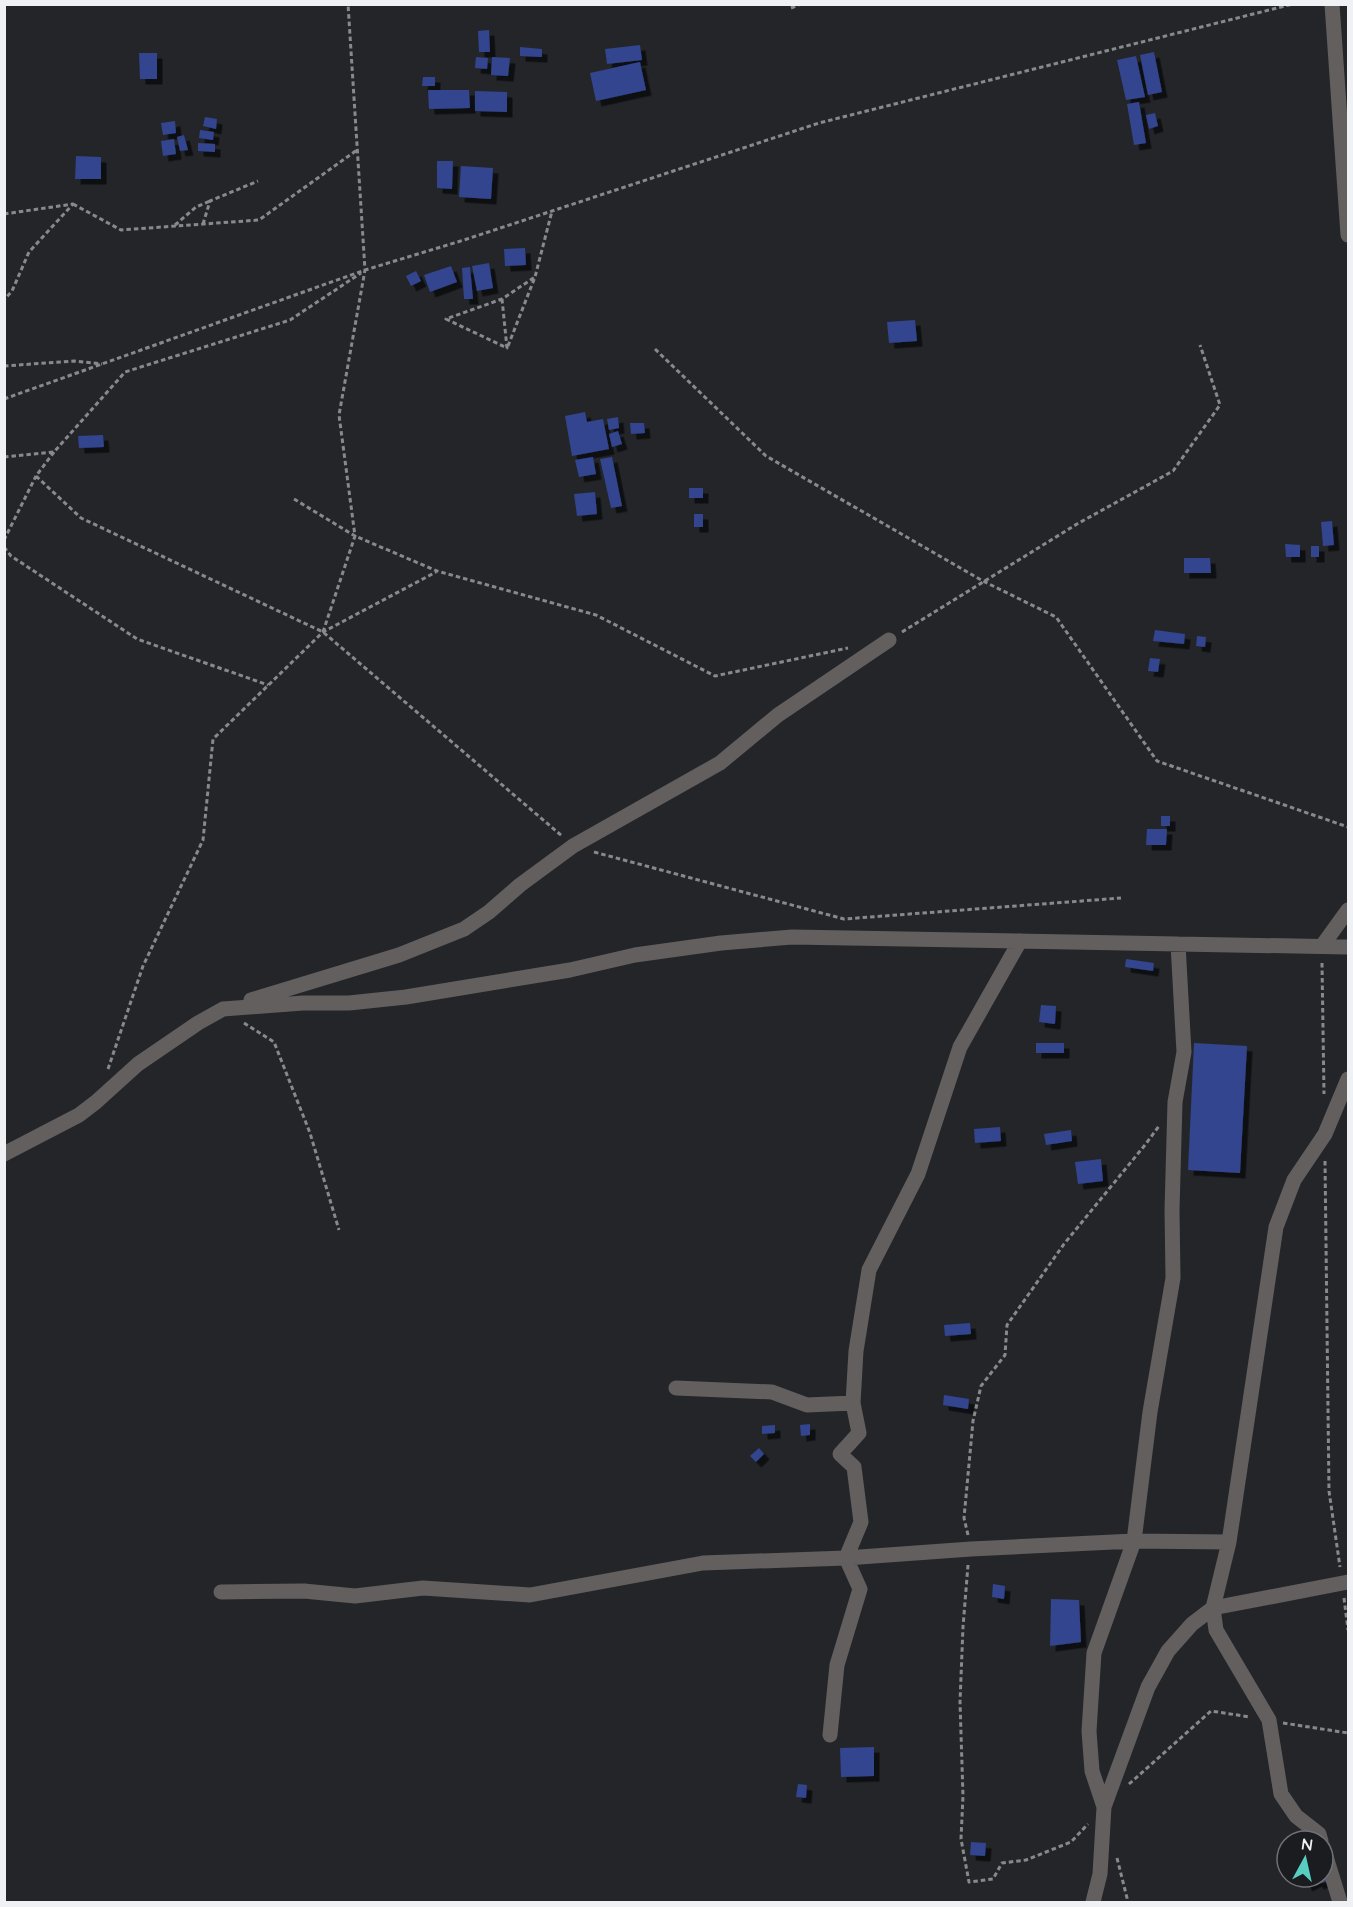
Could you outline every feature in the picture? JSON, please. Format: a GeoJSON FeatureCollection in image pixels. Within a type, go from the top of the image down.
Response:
{"type":"FeatureCollection","features":[{"type":"Feature","properties":{"kind":"street"},"geometry":{"type":"LineString","coordinates":[[1332,4],[1348,235]]}},
{"type":"Feature","properties":{"kind":"street"},"geometry":{"type":"LineString","coordinates":[[4,1154],[79,1115],[138,1064],[198,1023],[223,1009],[399,955],[464,929],[573,846],[720,763],[778,715],[889,639]]}},
{"type":"Feature","properties":{"kind":"street"},"geometry":{"type":"LineString","coordinates":[[1322,946],[1348,910]]}},
{"type":"Feature","properties":{"kind":"street"},"geometry":{"type":"LineString","coordinates":[[223,1009],[303,1003],[349,1003],[406,997],[570,970],[635,955],[721,943],[792,937],[1348,947]]}},
{"type":"Feature","properties":{"kind":"street"},"geometry":{"type":"LineString","coordinates":[[830,1735],[837,1665],[860,1589],[846,1558],[861,1522],[854,1467],[840,1454],[859,1433],[854,1403],[856,1351],[869,1270],[918,1174],[960,1047],[1020,941]]}},
{"type":"Feature","properties":{"kind":"street"},"geometry":{"type":"LineString","coordinates":[[1104,1807],[1092,1771],[1089,1731],[1094,1653],[1134,1540],[1150,1412],[1173,1278],[1175,1102],[1184,1052],[1178,944]]}},
{"type":"Feature","properties":{"kind":"street"},"geometry":{"type":"LineString","coordinates":[[1313,1829],[1296,1816],[1281,1794],[1269,1720],[1216,1630],[1213,1608],[1228,1542],[1276,1227],[1294,1180],[1325,1134],[1348,1078]]}},
{"type":"Feature","properties":{"kind":"street"},"geometry":{"type":"LineString","coordinates":[[676,1388],[772,1392],[807,1405],[854,1403]]}},
{"type":"Feature","properties":{"kind":"street"},"geometry":{"type":"LineString","coordinates":[[221,1592],[304,1591],[355,1596],[423,1588],[530,1595],[703,1563],[846,1558],[1134,1540],[1228,1542]]}},
{"type":"Feature","properties":{"kind":"street"},"geometry":{"type":"LineString","coordinates":[[1093,1902],[1100,1874],[1104,1807],[1148,1687],[1168,1651],[1192,1624],[1213,1608],[1345,1583]]}},
{"type":"Feature","properties":{"kind":"street"},"geometry":{"type":"LineString","coordinates":[[1335,1886],[1340,1902]]}},
{"type":"Feature","properties":{"kind":"path"},"geometry":{"type":"LineString","coordinates":[[323,632],[355,536],[339,415],[365,270],[348,4]]}},
{"type":"Feature","properties":{"kind":"path"},"geometry":{"type":"LineString","coordinates":[[791,8],[801,4]]}},
{"type":"Feature","properties":{"kind":"path"},"geometry":{"type":"LineString","coordinates":[[4,399],[365,270],[819,123],[1293,4]]}},
{"type":"Feature","properties":{"kind":"path"},"geometry":{"type":"LineString","coordinates":[[4,214],[73,204],[121,230],[259,220],[357,149]]}},
{"type":"Feature","properties":{"kind":"path"},"geometry":{"type":"LineString","coordinates":[[174,226],[196,207],[258,181]]}},
{"type":"Feature","properties":{"kind":"path"},"geometry":{"type":"LineString","coordinates":[[203,224],[210,201]]}},
{"type":"Feature","properties":{"kind":"path"},"geometry":{"type":"LineString","coordinates":[[4,300],[12,291],[29,252],[73,204]]}},
{"type":"Feature","properties":{"kind":"path"},"geometry":{"type":"LineString","coordinates":[[507,348],[535,277],[552,211]]}},
{"type":"Feature","properties":{"kind":"path"},"geometry":{"type":"LineString","coordinates":[[4,540],[36,476],[54,452],[125,372],[290,320],[365,270]]}},
{"type":"Feature","properties":{"kind":"path"},"geometry":{"type":"LineString","coordinates":[[507,348],[447,319],[502,299],[535,277]]}},
{"type":"Feature","properties":{"kind":"path"},"geometry":{"type":"LineString","coordinates":[[502,299],[507,348]]}},
{"type":"Feature","properties":{"kind":"path"},"geometry":{"type":"LineString","coordinates":[[889,639],[1077,524],[1173,471],[1220,405],[1200,345]]}},
{"type":"Feature","properties":{"kind":"path"},"geometry":{"type":"LineString","coordinates":[[655,349],[766,456],[983,581],[1056,616],[1157,761],[1348,827]]}},
{"type":"Feature","properties":{"kind":"path"},"geometry":{"type":"LineString","coordinates":[[4,366],[74,361],[103,364]]}},
{"type":"Feature","properties":{"kind":"path"},"geometry":{"type":"LineString","coordinates":[[4,457],[54,452]]}},
{"type":"Feature","properties":{"kind":"path"},"geometry":{"type":"LineString","coordinates":[[36,476],[81,518],[323,632],[573,846],[844,919],[1121,898]]}},
{"type":"Feature","properties":{"kind":"path"},"geometry":{"type":"LineString","coordinates":[[294,499],[355,536],[437,572],[596,615],[715,676],[854,647]]}},
{"type":"Feature","properties":{"kind":"path"},"geometry":{"type":"LineString","coordinates":[[4,547],[12,556],[137,639],[268,685]]}},
{"type":"Feature","properties":{"kind":"path"},"geometry":{"type":"LineString","coordinates":[[96,1102],[143,966],[203,840],[213,738],[323,632],[437,572]]}},
{"type":"Feature","properties":{"kind":"path"},"geometry":{"type":"LineString","coordinates":[[1322,946],[1324,1099]]}},
{"type":"Feature","properties":{"kind":"path"},"geometry":{"type":"LineString","coordinates":[[223,1009],[274,1042],[310,1133],[339,1230]]}},
{"type":"Feature","properties":{"kind":"path"},"geometry":{"type":"LineString","coordinates":[[1325,1134],[1329,1491],[1345,1583],[1348,1630]]}},
{"type":"Feature","properties":{"kind":"path"},"geometry":{"type":"LineString","coordinates":[[1128,1785],[1211,1711],[1348,1733]]}},
{"type":"Feature","properties":{"kind":"building"},"geometry":{"type":"Polygon","coordinates":[[[489,30],[490,52],[479,52],[478,31],[489,30]]]}},
{"type":"Feature","properties":{"kind":"building"},"geometry":{"type":"Polygon","coordinates":[[[640,45],[642,60],[607,64],[605,49],[640,45]]]}},
{"type":"Feature","properties":{"kind":"building"},"geometry":{"type":"Polygon","coordinates":[[[520,47],[542,49],[542,57],[520,56],[520,47]]]}},
{"type":"Feature","properties":{"kind":"building"},"geometry":{"type":"Polygon","coordinates":[[[1154,52],[1162,92],[1148,95],[1140,55],[1154,52]]]}},
{"type":"Feature","properties":{"kind":"building"},"geometry":{"type":"Polygon","coordinates":[[[139,53],[157,53],[157,79],[140,79],[139,53]]]}},
{"type":"Feature","properties":{"kind":"building"},"geometry":{"type":"Polygon","coordinates":[[[1136,56],[1145,97],[1126,100],[1117,60],[1136,56]]]}},
{"type":"Feature","properties":{"kind":"building"},"geometry":{"type":"Polygon","coordinates":[[[476,57],[488,58],[487,69],[475,68],[476,57]]]}},
{"type":"Feature","properties":{"kind":"building"},"geometry":{"type":"Polygon","coordinates":[[[492,57],[510,58],[508,76],[491,75],[492,57]]]}},
{"type":"Feature","properties":{"kind":"building"},"geometry":{"type":"Polygon","coordinates":[[[640,62],[646,90],[596,101],[590,73],[640,62]]]}},
{"type":"Feature","properties":{"kind":"building"},"geometry":{"type":"Polygon","coordinates":[[[423,77],[435,77],[435,86],[422,86],[423,77]]]}},
{"type":"Feature","properties":{"kind":"building"},"geometry":{"type":"Polygon","coordinates":[[[428,90],[469,90],[470,108],[429,109],[428,90]]]}},
{"type":"Feature","properties":{"kind":"building"},"geometry":{"type":"Polygon","coordinates":[[[475,91],[507,92],[507,112],[475,111],[475,91]]]}},
{"type":"Feature","properties":{"kind":"building"},"geometry":{"type":"Polygon","coordinates":[[[1139,102],[1146,143],[1134,145],[1127,104],[1139,102]]]}},
{"type":"Feature","properties":{"kind":"building"},"geometry":{"type":"Polygon","coordinates":[[[1155,113],[1158,126],[1149,129],[1146,115],[1155,113]]]}},
{"type":"Feature","properties":{"kind":"building"},"geometry":{"type":"Polygon","coordinates":[[[205,117],[217,119],[216,129],[203,126],[205,117]]]}},
{"type":"Feature","properties":{"kind":"building"},"geometry":{"type":"Polygon","coordinates":[[[175,121],[176,133],[163,135],[161,123],[175,121]]]}},
{"type":"Feature","properties":{"kind":"building"},"geometry":{"type":"Polygon","coordinates":[[[200,130],[214,132],[213,140],[199,138],[200,130]]]}},
{"type":"Feature","properties":{"kind":"building"},"geometry":{"type":"Polygon","coordinates":[[[184,135],[188,150],[180,151],[177,137],[184,135]]]}},
{"type":"Feature","properties":{"kind":"building"},"geometry":{"type":"Polygon","coordinates":[[[174,139],[176,154],[163,156],[161,141],[174,139]]]}},
{"type":"Feature","properties":{"kind":"building"},"geometry":{"type":"Polygon","coordinates":[[[198,143],[215,144],[215,152],[198,151],[198,143]]]}},
{"type":"Feature","properties":{"kind":"building"},"geometry":{"type":"Polygon","coordinates":[[[76,156],[101,157],[101,179],[75,179],[76,156]]]}},
{"type":"Feature","properties":{"kind":"building"},"geometry":{"type":"Polygon","coordinates":[[[437,161],[453,161],[452,189],[437,188],[437,161]]]}},
{"type":"Feature","properties":{"kind":"building"},"geometry":{"type":"Polygon","coordinates":[[[461,166],[493,168],[491,199],[459,197],[461,166]]]}},
{"type":"Feature","properties":{"kind":"building"},"geometry":{"type":"Polygon","coordinates":[[[525,248],[526,265],[505,266],[504,249],[525,248]]]}},
{"type":"Feature","properties":{"kind":"building"},"geometry":{"type":"Polygon","coordinates":[[[489,263],[493,288],[477,291],[472,266],[489,263]]]}},
{"type":"Feature","properties":{"kind":"building"},"geometry":{"type":"Polygon","coordinates":[[[451,266],[457,282],[430,292],[424,275],[451,266]]]}},
{"type":"Feature","properties":{"kind":"building"},"geometry":{"type":"Polygon","coordinates":[[[470,267],[473,299],[464,299],[462,268],[470,267]]]}},
{"type":"Feature","properties":{"kind":"building"},"geometry":{"type":"Polygon","coordinates":[[[416,271],[421,281],[411,286],[406,276],[416,271]]]}},
{"type":"Feature","properties":{"kind":"building"},"geometry":{"type":"Polygon","coordinates":[[[915,320],[917,341],[889,343],[887,322],[915,320]]]}},
{"type":"Feature","properties":{"kind":"building"},"geometry":{"type":"Polygon","coordinates":[[[585,412],[587,422],[603,419],[609,449],[572,456],[565,416],[585,412]]]}},
{"type":"Feature","properties":{"kind":"building"},"geometry":{"type":"Polygon","coordinates":[[[618,417],[619,428],[609,430],[607,419],[618,417]]]}},
{"type":"Feature","properties":{"kind":"building"},"geometry":{"type":"Polygon","coordinates":[[[630,423],[644,423],[645,433],[631,434],[630,423]]]}},
{"type":"Feature","properties":{"kind":"building"},"geometry":{"type":"Polygon","coordinates":[[[618,431],[622,444],[612,447],[609,434],[618,431]]]}},
{"type":"Feature","properties":{"kind":"building"},"geometry":{"type":"Polygon","coordinates":[[[103,435],[104,447],[79,448],[78,436],[103,435]]]}},
{"type":"Feature","properties":{"kind":"building"},"geometry":{"type":"Polygon","coordinates":[[[593,457],[596,474],[579,477],[575,460],[593,457]]]}},
{"type":"Feature","properties":{"kind":"building"},"geometry":{"type":"Polygon","coordinates":[[[612,457],[622,506],[611,508],[600,459],[612,457]]]}},
{"type":"Feature","properties":{"kind":"building"},"geometry":{"type":"Polygon","coordinates":[[[689,488],[703,488],[703,498],[689,498],[689,488]]]}},
{"type":"Feature","properties":{"kind":"building"},"geometry":{"type":"Polygon","coordinates":[[[595,492],[597,514],[577,516],[574,494],[595,492]]]}},
{"type":"Feature","properties":{"kind":"building"},"geometry":{"type":"Polygon","coordinates":[[[694,514],[703,514],[703,527],[694,527],[694,514]]]}},
{"type":"Feature","properties":{"kind":"building"},"geometry":{"type":"Polygon","coordinates":[[[1332,521],[1334,545],[1323,546],[1321,522],[1332,521]]]}},
{"type":"Feature","properties":{"kind":"building"},"geometry":{"type":"Polygon","coordinates":[[[1285,544],[1300,545],[1300,557],[1286,557],[1285,544]]]}},
{"type":"Feature","properties":{"kind":"building"},"geometry":{"type":"Polygon","coordinates":[[[1311,546],[1319,546],[1319,557],[1311,557],[1311,546]]]}},
{"type":"Feature","properties":{"kind":"building"},"geometry":{"type":"Polygon","coordinates":[[[1184,558],[1210,558],[1211,573],[1184,573],[1184,558]]]}},
{"type":"Feature","properties":{"kind":"building"},"geometry":{"type":"Polygon","coordinates":[[[1155,630],[1185,634],[1184,644],[1153,641],[1155,630]]]}},
{"type":"Feature","properties":{"kind":"building"},"geometry":{"type":"Polygon","coordinates":[[[1197,636],[1206,637],[1205,647],[1196,646],[1197,636]]]}},
{"type":"Feature","properties":{"kind":"building"},"geometry":{"type":"Polygon","coordinates":[[[1150,658],[1160,659],[1158,672],[1148,671],[1150,658]]]}},
{"type":"Feature","properties":{"kind":"building"},"geometry":{"type":"Polygon","coordinates":[[[1161,816],[1170,816],[1170,826],[1161,826],[1161,816]]]}},
{"type":"Feature","properties":{"kind":"building"},"geometry":{"type":"Polygon","coordinates":[[[1147,829],[1167,829],[1166,845],[1146,845],[1147,829]]]}},
{"type":"Feature","properties":{"kind":"building"},"geometry":{"type":"Polygon","coordinates":[[[1126,959],[1154,963],[1153,971],[1125,967],[1126,959]]]}},
{"type":"Feature","properties":{"kind":"building"},"geometry":{"type":"Polygon","coordinates":[[[1041,1005],[1056,1006],[1055,1024],[1039,1022],[1041,1005]]]}},
{"type":"Feature","properties":{"kind":"building"},"geometry":{"type":"Polygon","coordinates":[[[1036,1043],[1064,1043],[1064,1053],[1036,1053],[1036,1043]]]}},
{"type":"Feature","properties":{"kind":"building"},"geometry":{"type":"Polygon","coordinates":[[[1194,1043],[1247,1046],[1240,1173],[1188,1170],[1194,1043]]]}},
{"type":"Feature","properties":{"kind":"building"},"geometry":{"type":"Polygon","coordinates":[[[1000,1127],[1001,1141],[975,1143],[974,1129],[1000,1127]]]}},
{"type":"Feature","properties":{"kind":"building"},"geometry":{"type":"Polygon","coordinates":[[[1071,1130],[1072,1141],[1046,1145],[1044,1134],[1071,1130]]]}},
{"type":"Feature","properties":{"kind":"building"},"geometry":{"type":"Polygon","coordinates":[[[1101,1159],[1103,1181],[1078,1184],[1075,1162],[1101,1159]]]}},
{"type":"Feature","properties":{"kind":"building"},"geometry":{"type":"Polygon","coordinates":[[[970,1323],[971,1334],[945,1336],[944,1325],[970,1323]]]}},
{"type":"Feature","properties":{"kind":"building"},"geometry":{"type":"Polygon","coordinates":[[[944,1395],[969,1399],[968,1409],[943,1405],[944,1395]]]}},
{"type":"Feature","properties":{"kind":"building"},"geometry":{"type":"Polygon","coordinates":[[[810,1424],[810,1435],[801,1436],[800,1425],[810,1424]]]}},
{"type":"Feature","properties":{"kind":"building"},"geometry":{"type":"Polygon","coordinates":[[[775,1425],[775,1433],[762,1434],[762,1426],[775,1425]]]}},
{"type":"Feature","properties":{"kind":"building"},"geometry":{"type":"Polygon","coordinates":[[[759,1448],[764,1454],[756,1462],[750,1456],[759,1448]]]}},
{"type":"Feature","properties":{"kind":"building"},"geometry":{"type":"Polygon","coordinates":[[[993,1584],[1005,1586],[1004,1599],[992,1597],[993,1584]]]}},
{"type":"Feature","properties":{"kind":"building"},"geometry":{"type":"Polygon","coordinates":[[[1051,1599],[1079,1600],[1081,1642],[1050,1646],[1051,1599]]]}},
{"type":"Feature","properties":{"kind":"building"},"geometry":{"type":"Polygon","coordinates":[[[874,1747],[874,1776],[841,1777],[840,1748],[874,1747]]]}},
{"type":"Feature","properties":{"kind":"building"},"geometry":{"type":"Polygon","coordinates":[[[798,1784],[807,1785],[806,1798],[796,1797],[798,1784]]]}},
{"type":"Feature","properties":{"kind":"building"},"geometry":{"type":"Polygon","coordinates":[[[971,1842],[986,1843],[985,1856],[970,1855],[971,1842]]]}}]}
